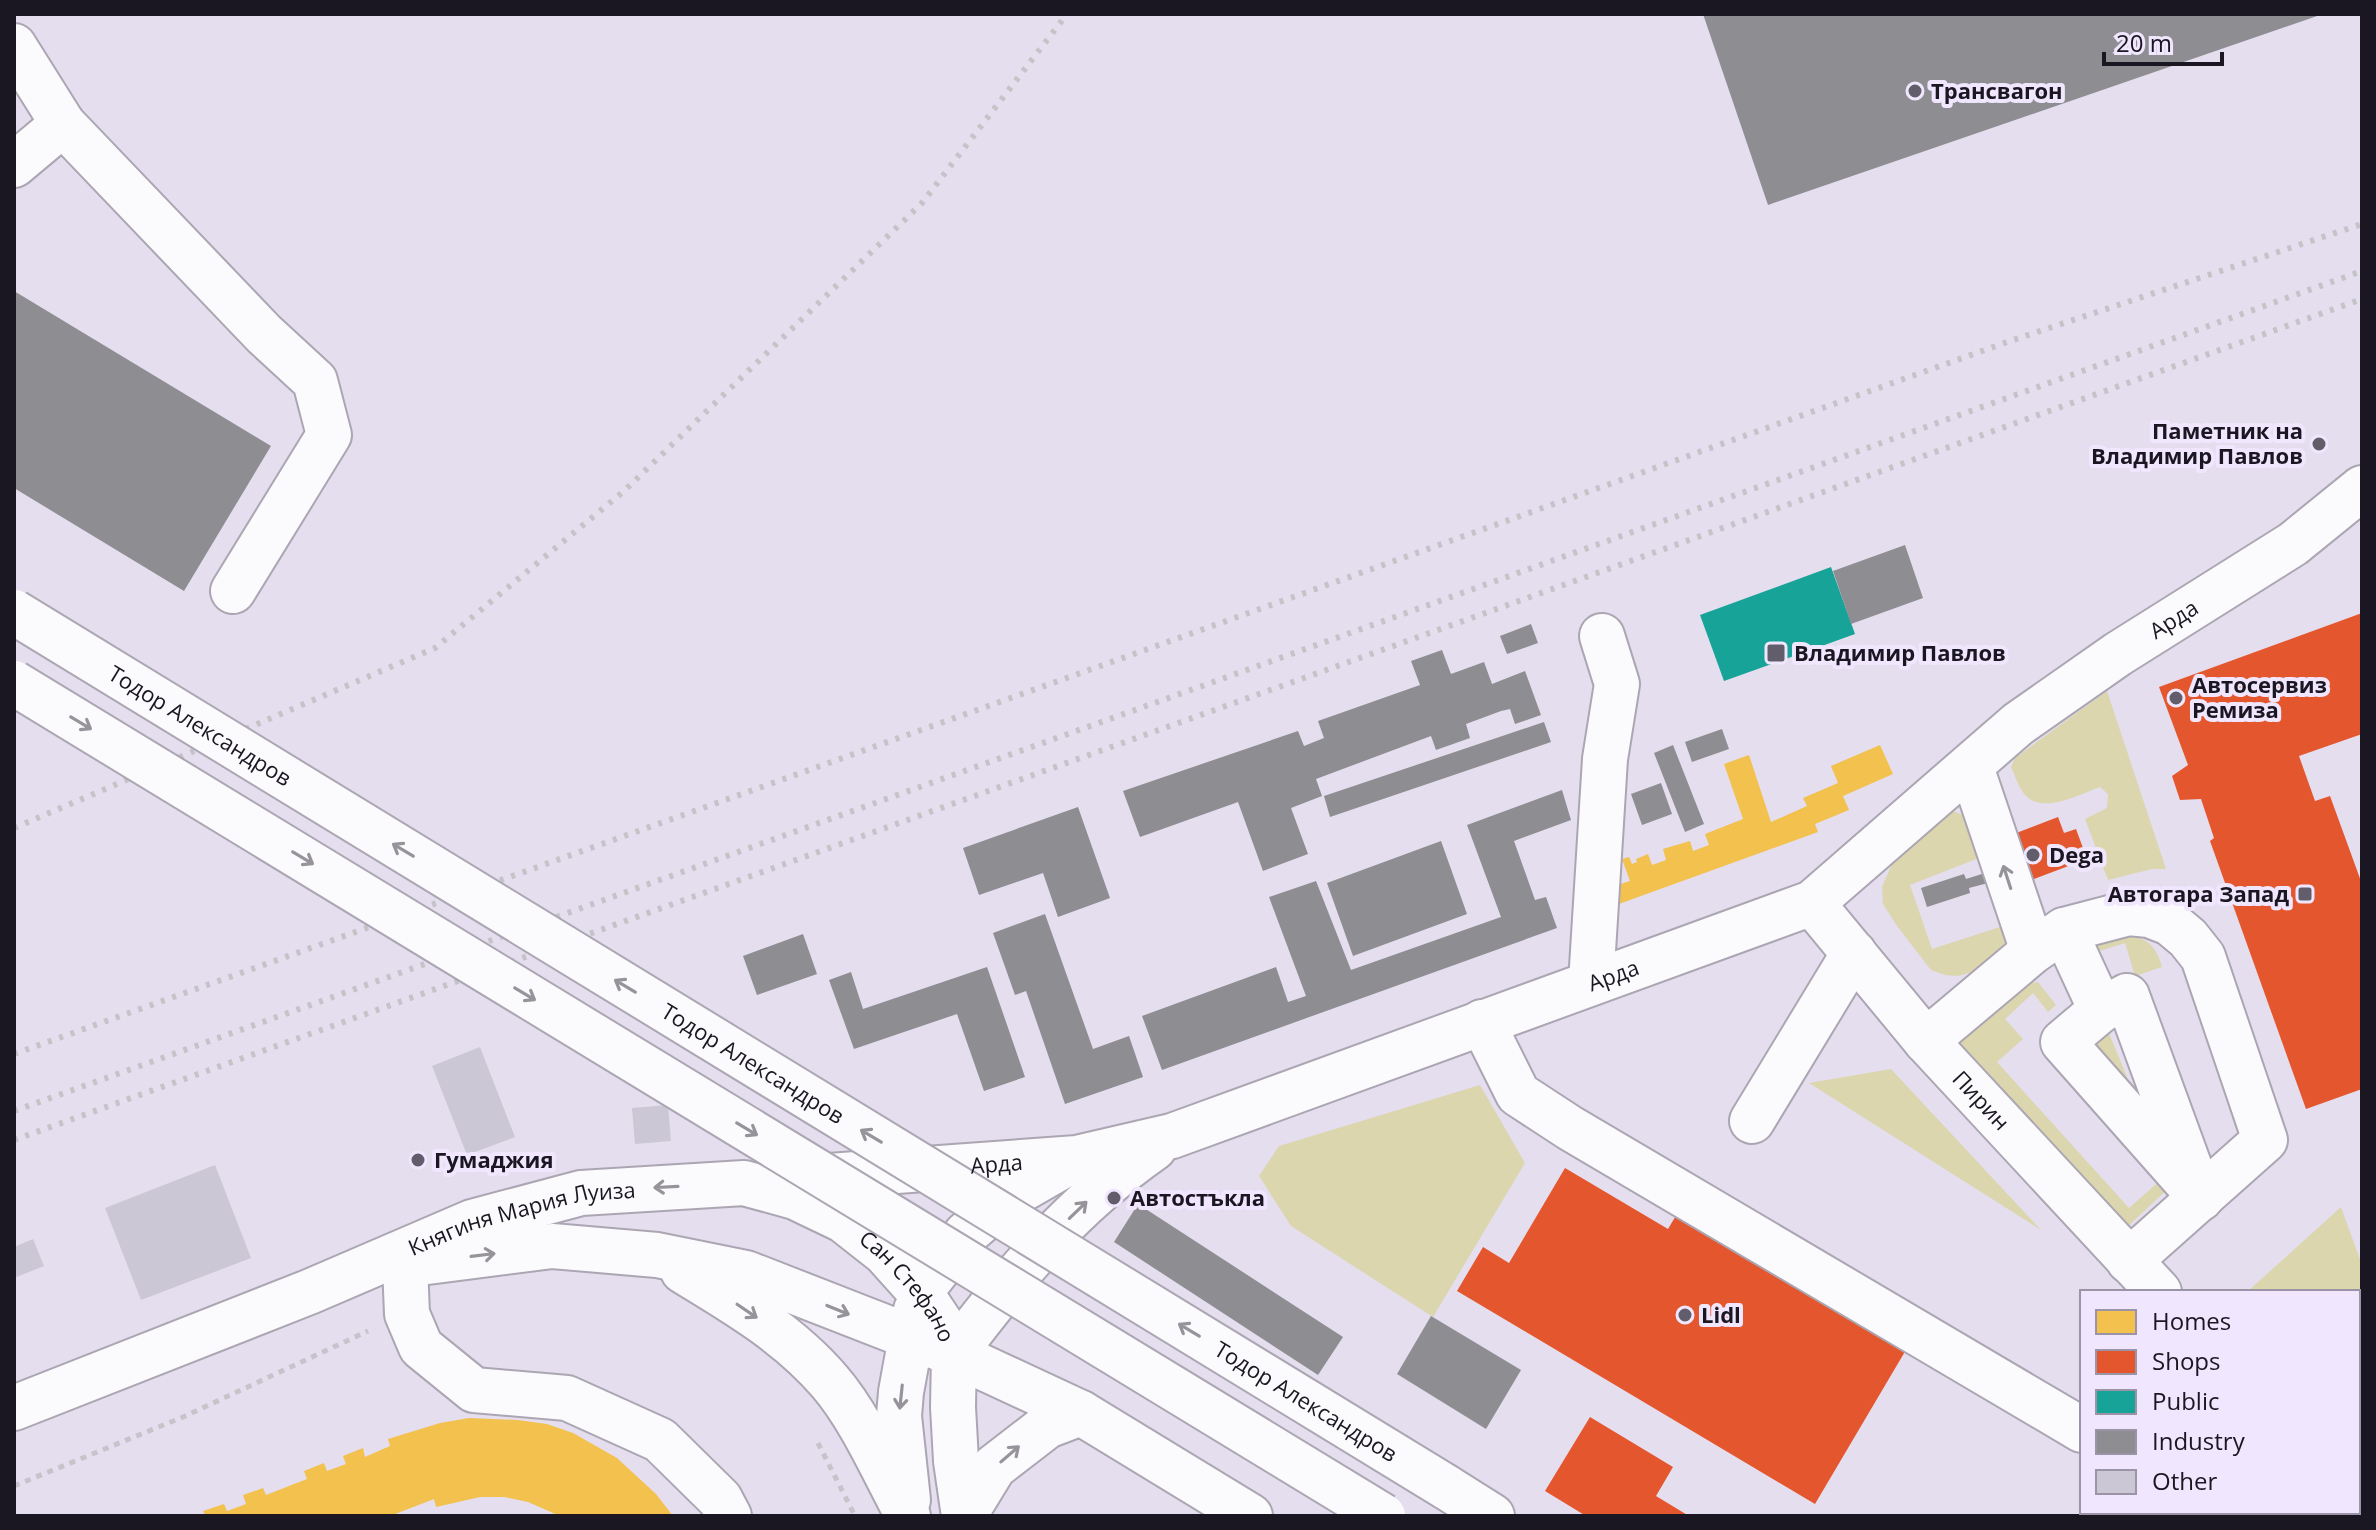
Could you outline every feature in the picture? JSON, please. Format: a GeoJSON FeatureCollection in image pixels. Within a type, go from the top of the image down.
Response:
{"type":"FeatureCollection","features":[{"type":"Feature","properties":{"kind":"main road"},"geometry":{"type":"LineString","coordinates":[[14,46],[63,124],[264,334],[315,381],[329,435],[233,591]]}},
{"type":"Feature","properties":{"kind":"main road"},"geometry":{"type":"LineString","coordinates":[[14,165],[63,124]]}},
{"type":"Feature","properties":{"kind":"main road","name":"Арда"},"geometry":{"type":"LineString","coordinates":[[744,1183],[1077,1158],[1172,1136],[1812,903],[2018,724],[2106,663],[2293,544],[2362,488]]}},
{"type":"Feature","properties":{"kind":"main road"},"geometry":{"type":"LineString","coordinates":[[2293,544],[2362,529]]}},
{"type":"Feature","properties":{"kind":"main road","name":"Тодор Александров"},"geometry":{"type":"LineString","coordinates":[[14,612],[1492,1516]]}},
{"type":"Feature","properties":{"kind":"main road"},"geometry":{"type":"LineString","coordinates":[[1591,983],[1605,759],[1617,684],[1602,636]]}},
{"type":"Feature","properties":{"kind":"main road"},"geometry":{"type":"LineString","coordinates":[[14,683],[1383,1516]]}},
{"type":"Feature","properties":{"kind":"main road"},"geometry":{"type":"LineString","coordinates":[[1971,767],[2048,940],[2101,1010]]}},
{"type":"Feature","properties":{"kind":"main road","name":"Пирин"},"geometry":{"type":"LineString","coordinates":[[1812,903],[1926,1041],[2157,1290]]}},
{"type":"Feature","properties":{"kind":"main road"},"geometry":{"type":"LineString","coordinates":[[1926,1041],[2048,940],[2129,913],[2149,915],[2170,923],[2188,938],[2203,957],[2265,1140],[2129,1261]]}},
{"type":"Feature","properties":{"kind":"main road"},"geometry":{"type":"LineString","coordinates":[[1752,1121],[1854,953]]}},
{"type":"Feature","properties":{"kind":"main road"},"geometry":{"type":"LineString","coordinates":[[2127,996],[2201,1198],[2063,1042],[2101,1010],[2127,996]]}},
{"type":"Feature","properties":{"kind":"main road"},"geometry":{"type":"LineString","coordinates":[[1482,1022],[1518,1094],[2080,1429]]}},
{"type":"Feature","properties":{"kind":"main road"},"geometry":{"type":"LineString","coordinates":[[954,1354],[1038,1249],[1113,1177],[1172,1136]]}},
{"type":"Feature","properties":{"kind":"main road"},"geometry":{"type":"LineString","coordinates":[[909,1516],[899,1416],[910,1336],[920,1292],[966,1234],[1009,1197],[1077,1158]]}},
{"type":"Feature","properties":{"kind":"main road","name":"Сан Стефано"},"geometry":{"type":"LineString","coordinates":[[744,1183],[795,1197],[843,1220],[885,1253],[920,1292],[940,1322],[954,1354],[956,1461],[964,1516]]}},
{"type":"Feature","properties":{"kind":"main road","name":"Княгиня Мария Луиза"},"geometry":{"type":"LineString","coordinates":[[14,1408],[309,1292],[472,1222],[581,1193],[744,1183]]}},
{"type":"Feature","properties":{"kind":"main road","name":"Княгиня Мария Луиза"},"geometry":{"type":"LineString","coordinates":[[309,1292],[405,1265],[552,1246],[657,1255],[746,1273],[954,1354],[1081,1413],[1250,1516]]}},
{"type":"Feature","properties":{"kind":"main road"},"geometry":{"type":"LineString","coordinates":[[657,1255],[774,1329],[833,1384],[909,1516]]}},
{"type":"Feature","properties":{"kind":"main road"},"geometry":{"type":"LineString","coordinates":[[405,1265],[407,1314],[421,1347],[474,1390],[567,1398],[660,1440],[720,1499],[729,1516]]}},
{"type":"Feature","properties":{"kind":"main road"},"geometry":{"type":"LineString","coordinates":[[964,1516],[994,1467],[1047,1426],[1081,1413]]}},
{"type":"Feature","properties":{"kind":"path"},"geometry":{"type":"LineString","coordinates":[[812,1431],[855,1516]]}},
{"type":"Feature","properties":{"kind":"shaded area"},"geometry":{"type":"Polygon","coordinates":[[[2107,691],[2166,869],[2152,869],[2108,880],[2085,819],[2107,808],[2108,794],[2100,787],[2063,801],[2034,801],[2021,790],[2011,767],[2015,758],[2107,691]]]}},
{"type":"Feature","properties":{"kind":"shaded area"},"geometry":{"type":"Polygon","coordinates":[[[1952,811],[1964,815],[1984,856],[1910,885],[1932,949],[2009,924],[2016,939],[1973,972],[1958,976],[1931,970],[1883,904],[1882,887],[1896,855],[1952,811]]]}},
{"type":"Feature","properties":{"kind":"shaded area"},"geometry":{"type":"Polygon","coordinates":[[[2123,936],[2149,943],[2162,967],[2135,976],[2125,943],[2074,959],[2077,952],[2123,936]]]}},
{"type":"Feature","properties":{"kind":"shaded area"},"geometry":{"type":"Polygon","coordinates":[[[2038,982],[2056,1005],[2048,1012],[2033,993],[2005,1019],[2023,1039],[1997,1062],[2129,1208],[2163,1178],[2171,1186],[2125,1229],[1959,1043],[2024,984],[2038,982]]]}},
{"type":"Feature","properties":{"kind":"shaded area"},"geometry":{"type":"Polygon","coordinates":[[[2108,1031],[2141,1111],[2085,1048],[2108,1031]]]}},
{"type":"Feature","properties":{"kind":"shaded area"},"geometry":{"type":"Polygon","coordinates":[[[1891,1069],[2041,1230],[1809,1083],[1891,1069]]]}},
{"type":"Feature","properties":{"kind":"shaded area"},"geometry":{"type":"Polygon","coordinates":[[[1480,1085],[1525,1163],[1433,1317],[1291,1226],[1259,1176],[1279,1146],[1480,1085]]]}},
{"type":"Feature","properties":{"kind":"shaded area"},"geometry":{"type":"Polygon","coordinates":[[[2341,1207],[2362,1265],[2362,1315],[2360,1290],[2249,1290],[2341,1207]]]}},
{"type":"Feature","properties":{"kind":"building: Homes"},"geometry":{"type":"Polygon","coordinates":[[[1880,745],[1893,774],[1843,796],[1849,810],[1815,824],[1818,832],[1616,905],[1611,887],[1630,881],[1622,859],[1629,857],[1632,864],[1648,854],[1652,865],[1666,860],[1663,849],[1690,841],[1693,851],[1709,845],[1705,834],[1743,819],[1724,764],[1749,755],[1771,822],[1807,806],[1803,798],[1838,783],[1831,766],[1880,745]]]}},
{"type":"Feature","properties":{"kind":"building: Homes"},"geometry":{"type":"Polygon","coordinates":[[[469,1418],[547,1424],[573,1433],[617,1458],[656,1494],[673,1516],[560,1516],[528,1502],[504,1497],[480,1497],[436,1507],[434,1499],[390,1516],[206,1516],[203,1511],[224,1504],[227,1511],[246,1504],[243,1495],[263,1488],[266,1495],[307,1479],[304,1471],[324,1463],[327,1471],[346,1464],[343,1456],[363,1448],[365,1457],[390,1446],[388,1439],[440,1423],[469,1418]]]}},
{"type":"Feature","properties":{"kind":"building: Shops"},"geometry":{"type":"Polygon","coordinates":[[[2362,613],[2362,734],[2299,756],[2315,801],[2330,796],[2362,884],[2362,1089],[2306,1109],[2210,841],[2214,838],[2201,799],[2180,800],[2172,776],[2188,765],[2159,687],[2362,613]]]}},
{"type":"Feature","properties":{"kind":"building: Shops"},"geometry":{"type":"Polygon","coordinates":[[[2058,817],[2064,833],[2076,829],[2087,859],[2029,881],[2011,835],[2058,817]]]}},
{"type":"Feature","properties":{"kind":"building: Shops","name":"Lidl"},"geometry":{"type":"Polygon","coordinates":[[[1565,1168],[1668,1229],[1684,1202],[1913,1338],[1815,1504],[1457,1291],[1483,1247],[1509,1263],[1565,1168]]]}},
{"type":"Feature","properties":{"kind":"building: Shops"},"geometry":{"type":"Polygon","coordinates":[[[1590,1417],[1673,1467],[1656,1496],[1689,1516],[1586,1516],[1545,1491],[1590,1417]]]}},
{"type":"Feature","properties":{"kind":"building: Public"},"geometry":{"type":"Polygon","coordinates":[[[1831,567],[1855,634],[1724,681],[1700,615],[1831,567]]]}},
{"type":"Feature","properties":{"kind":"building: Industry","name":"Tрансвагон"},"geometry":{"type":"Polygon","coordinates":[[[1703,14],[2323,14],[1768,205],[1703,14]]]}},
{"type":"Feature","properties":{"kind":"building: Industry"},"geometry":{"type":"Polygon","coordinates":[[[14,291],[271,446],[184,591],[14,488],[14,291]]]}},
{"type":"Feature","properties":{"kind":"building: Industry"},"geometry":{"type":"Polygon","coordinates":[[[1905,545],[1923,598],[1851,624],[1833,571],[1905,545]]]}},
{"type":"Feature","properties":{"kind":"building: Industry"},"geometry":{"type":"Polygon","coordinates":[[[1531,624],[1538,643],[1507,654],[1500,636],[1531,624]]]}},
{"type":"Feature","properties":{"kind":"building: Industry"},"geometry":{"type":"Polygon","coordinates":[[[1442,650],[1451,674],[1484,662],[1492,684],[1525,671],[1541,715],[1515,724],[1510,709],[1501,711],[1466,724],[1470,738],[1436,750],[1431,736],[1316,779],[1322,796],[1291,808],[1308,854],[1263,871],[1238,802],[1140,837],[1123,791],[1298,731],[1304,746],[1324,738],[1318,721],[1420,685],[1411,661],[1442,650]]]}},
{"type":"Feature","properties":{"kind":"building: Industry"},"geometry":{"type":"Polygon","coordinates":[[[1544,722],[1551,742],[1330,817],[1324,796],[1544,722]]]}},
{"type":"Feature","properties":{"kind":"building: Industry"},"geometry":{"type":"Polygon","coordinates":[[[1722,729],[1729,749],[1692,762],[1685,742],[1722,729]]]}},
{"type":"Feature","properties":{"kind":"building: Industry"},"geometry":{"type":"Polygon","coordinates":[[[1673,745],[1704,824],[1685,832],[1654,753],[1673,745]]]}},
{"type":"Feature","properties":{"kind":"building: Industry"},"geometry":{"type":"Polygon","coordinates":[[[1661,783],[1672,814],[1642,825],[1631,794],[1661,783]]]}},
{"type":"Feature","properties":{"kind":"building: Industry"},"geometry":{"type":"Polygon","coordinates":[[[1562,790],[1571,820],[1514,841],[1535,900],[1546,897],[1557,928],[1162,1070],[1142,1016],[1276,967],[1288,1002],[1306,996],[1269,897],[1316,881],[1351,970],[1501,917],[1467,825],[1562,790]]]}},
{"type":"Feature","properties":{"kind":"building: Industry"},"geometry":{"type":"Polygon","coordinates":[[[1078,807],[1110,898],[1058,917],[1043,873],[979,895],[963,848],[1078,807]]]}},
{"type":"Feature","properties":{"kind":"building: Industry"},"geometry":{"type":"Polygon","coordinates":[[[1441,841],[1467,914],[1353,956],[1327,883],[1441,841]]]}},
{"type":"Feature","properties":{"kind":"building: Industry"},"geometry":{"type":"Polygon","coordinates":[[[1985,873],[1988,883],[1969,888],[1970,893],[1927,907],[1921,888],[1964,874],[1966,879],[1985,873]]]}},
{"type":"Feature","properties":{"kind":"building: Industry"},"geometry":{"type":"Polygon","coordinates":[[[1045,914],[1093,1049],[1129,1036],[1143,1077],[1065,1104],[1026,991],[1015,995],[993,933],[1045,914]]]}},
{"type":"Feature","properties":{"kind":"building: Industry"},"geometry":{"type":"Polygon","coordinates":[[[803,934],[817,974],[757,995],[743,956],[803,934]]]}},
{"type":"Feature","properties":{"kind":"building: Industry"},"geometry":{"type":"Polygon","coordinates":[[[987,967],[1025,1077],[984,1091],[957,1014],[854,1049],[829,980],[851,972],[863,1009],[987,967]]]}},
{"type":"Feature","properties":{"kind":"building: Industry"},"geometry":{"type":"Polygon","coordinates":[[[1138,1204],[1343,1337],[1318,1375],[1114,1242],[1138,1204]]]}},
{"type":"Feature","properties":{"kind":"building: Industry"},"geometry":{"type":"Polygon","coordinates":[[[1431,1316],[1521,1370],[1486,1429],[1397,1374],[1431,1316]]]}},
{"type":"Feature","properties":{"kind":"building: Other"},"geometry":{"type":"Polygon","coordinates":[[[480,1047],[515,1137],[467,1155],[432,1066],[480,1047]]]}},
{"type":"Feature","properties":{"kind":"building: Other"},"geometry":{"type":"Polygon","coordinates":[[[668,1105],[671,1141],[635,1144],[632,1108],[668,1105]]]}},
{"type":"Feature","properties":{"kind":"building: Other"},"geometry":{"type":"Polygon","coordinates":[[[215,1165],[251,1258],[141,1300],[105,1208],[215,1165]]]}},
{"type":"Feature","properties":{"kind":"building: Other"},"geometry":{"type":"Polygon","coordinates":[[[33,1239],[44,1266],[14,1278],[14,1247],[33,1239]]]}},
{"type":"Feature","properties":{"kind":"railway"},"geometry":{"type":"LineString","coordinates":[[14,828],[435,648],[624,491],[922,203],[1067,14]]}},
{"type":"Feature","properties":{"kind":"railway"},"geometry":{"type":"LineString","coordinates":[[14,1054],[2010,341],[2362,224]]}},
{"type":"Feature","properties":{"kind":"railway"},"geometry":{"type":"LineString","coordinates":[[14,1111],[2362,271]]}},
{"type":"Feature","properties":{"kind":"railway"},"geometry":{"type":"LineString","coordinates":[[14,1140],[2362,299]]}},
{"type":"Feature","properties":{"kind":"place","name":"Tрансвагон"},"geometry":{"type":"Point","coordinates":[1915,91]}},
{"type":"Feature","properties":{"kind":"place","name":"Паметник на Владимир Павлов"},"geometry":{"type":"Point","coordinates":[2319,444]}},
{"type":"Feature","properties":{"kind":"place","name":"Владимир Павлов"},"geometry":{"type":"Point","coordinates":[1776,653]}},
{"type":"Feature","properties":{"kind":"place","name":"Автосервиз Ремиза"},"geometry":{"type":"Point","coordinates":[2176,698]}},
{"type":"Feature","properties":{"kind":"place","name":"Dega"},"geometry":{"type":"Point","coordinates":[2033,855]}},
{"type":"Feature","properties":{"kind":"place","name":"Автогара Запад"},"geometry":{"type":"Point","coordinates":[2305,894]}},
{"type":"Feature","properties":{"kind":"place","name":"Гумаджия"},"geometry":{"type":"Point","coordinates":[418,1160]}},
{"type":"Feature","properties":{"kind":"place","name":"Автостъкла"},"geometry":{"type":"Point","coordinates":[1114,1198]}},
{"type":"Feature","properties":{"kind":"place","name":"Lidl"},"geometry":{"type":"Point","coordinates":[1685,1315]}}]}
